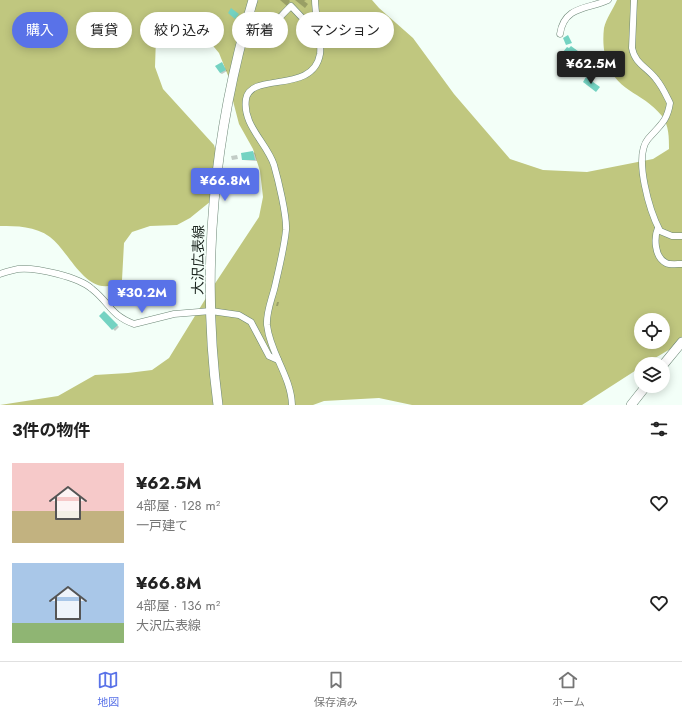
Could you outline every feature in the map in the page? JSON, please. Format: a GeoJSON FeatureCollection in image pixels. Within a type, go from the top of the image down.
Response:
{"type":"FeatureCollection","features":[{"type":"Feature","properties":{"kind":"main road","name":"大沢広表線"},"geometry":{"type":"LineString","coordinates":[[249,12],[253,0]]}},
{"type":"Feature","properties":{"kind":"main road","name":"大沢広表線"},"geometry":{"type":"LineString","coordinates":[[218,405],[211,311],[210,243],[225,111],[239,48]]}},
{"type":"Feature","properties":{"kind":"main road"},"geometry":{"type":"LineString","coordinates":[[670,357],[682,342]]}},
{"type":"Feature","properties":{"kind":"main road"},"geometry":{"type":"LineString","coordinates":[[630,405],[640,393]]}},
{"type":"Feature","properties":{"kind":"street"},"geometry":{"type":"LineString","coordinates":[[315,0],[316,12]]}},
{"type":"Feature","properties":{"kind":"street"},"geometry":{"type":"LineString","coordinates":[[560,34],[562,25],[573,13],[582,7],[608,0]]}},
{"type":"Feature","properties":{"kind":"street"},"geometry":{"type":"LineString","coordinates":[[634,0],[633,56],[639,64],[656,80],[670,103],[666,120],[648,140],[642,157],[649,205],[660,231],[672,236],[682,236]]}},
{"type":"Feature","properties":{"kind":"street"},"geometry":{"type":"LineString","coordinates":[[285,12],[291,6],[297,12]]}},
{"type":"Feature","properties":{"kind":"street"},"geometry":{"type":"LineString","coordinates":[[292,405],[291,393],[269,335],[267,315],[275,288],[286,228],[274,164],[263,142],[248,119],[246,100],[251,90],[258,86],[289,82],[298,79],[312,69],[318,62],[319,48]]}},
{"type":"Feature","properties":{"kind":"street"},"geometry":{"type":"LineString","coordinates":[[658,228],[655,239],[661,259],[666,263],[682,264]]}},
{"type":"Feature","properties":{"kind":"street"},"geometry":{"type":"LineString","coordinates":[[0,274],[24,269],[78,281],[93,289],[116,315],[134,324],[174,314],[211,311],[233,314],[246,318],[251,322],[269,356],[278,360]]}},
{"type":"Feature","properties":{"kind":"green space"},"geometry":{"type":"Polygon","coordinates":[[[0,0],[372,0],[384,12],[296,12],[296,48],[394,48],[394,21],[413,38],[454,94],[510,159],[543,170],[587,172],[653,159],[669,149],[669,136],[662,116],[654,107],[621,84],[609,67],[604,52],[604,28],[617,0],[682,0],[682,342],[657,357],[634,357],[634,372],[582,405],[412,405],[379,398],[324,401],[313,405],[0,405],[58,396],[95,375],[152,370],[169,358],[214,285],[259,217],[263,197],[260,171],[253,149],[239,124],[229,78],[219,53],[215,48],[224,48],[224,12],[140,12],[140,48],[156,48],[155,67],[163,89],[214,145],[220,165],[211,201],[190,218],[177,225],[150,226],[132,232],[124,243],[122,280],[110,286],[100,286],[90,281],[73,264],[58,244],[44,233],[26,227],[0,226],[0,0]]]}},
{"type":"Feature","properties":{"kind":"building"},"geometry":{"type":"Polygon","coordinates":[[[231,8],[236,12],[232,12],[232,16],[228,13],[231,8]]]}},
{"type":"Feature","properties":{"kind":"building"},"geometry":{"type":"Polygon","coordinates":[[[568,35],[572,43],[566,45],[563,38],[568,35]]]}},
{"type":"Feature","properties":{"kind":"building"},"geometry":{"type":"Polygon","coordinates":[[[571,46],[586,57],[580,66],[563,52],[567,47],[569,48],[571,46]]]}},
{"type":"Feature","properties":{"kind":"building"},"geometry":{"type":"Polygon","coordinates":[[[222,62],[226,70],[220,73],[215,66],[222,62]]]}},
{"type":"Feature","properties":{"kind":"building"},"geometry":{"type":"Polygon","coordinates":[[[588,64],[597,71],[593,75],[585,69],[588,64]]]}},
{"type":"Feature","properties":{"kind":"building"},"geometry":{"type":"Polygon","coordinates":[[[586,77],[600,87],[596,92],[583,82],[586,77]]]}},
{"type":"Feature","properties":{"kind":"building"},"geometry":{"type":"Polygon","coordinates":[[[253,151],[255,160],[242,160],[241,153],[253,151]]]}},
{"type":"Feature","properties":{"kind":"building"},"geometry":{"type":"Polygon","coordinates":[[[104,311],[118,325],[112,330],[99,316],[104,311]]]}}]}
